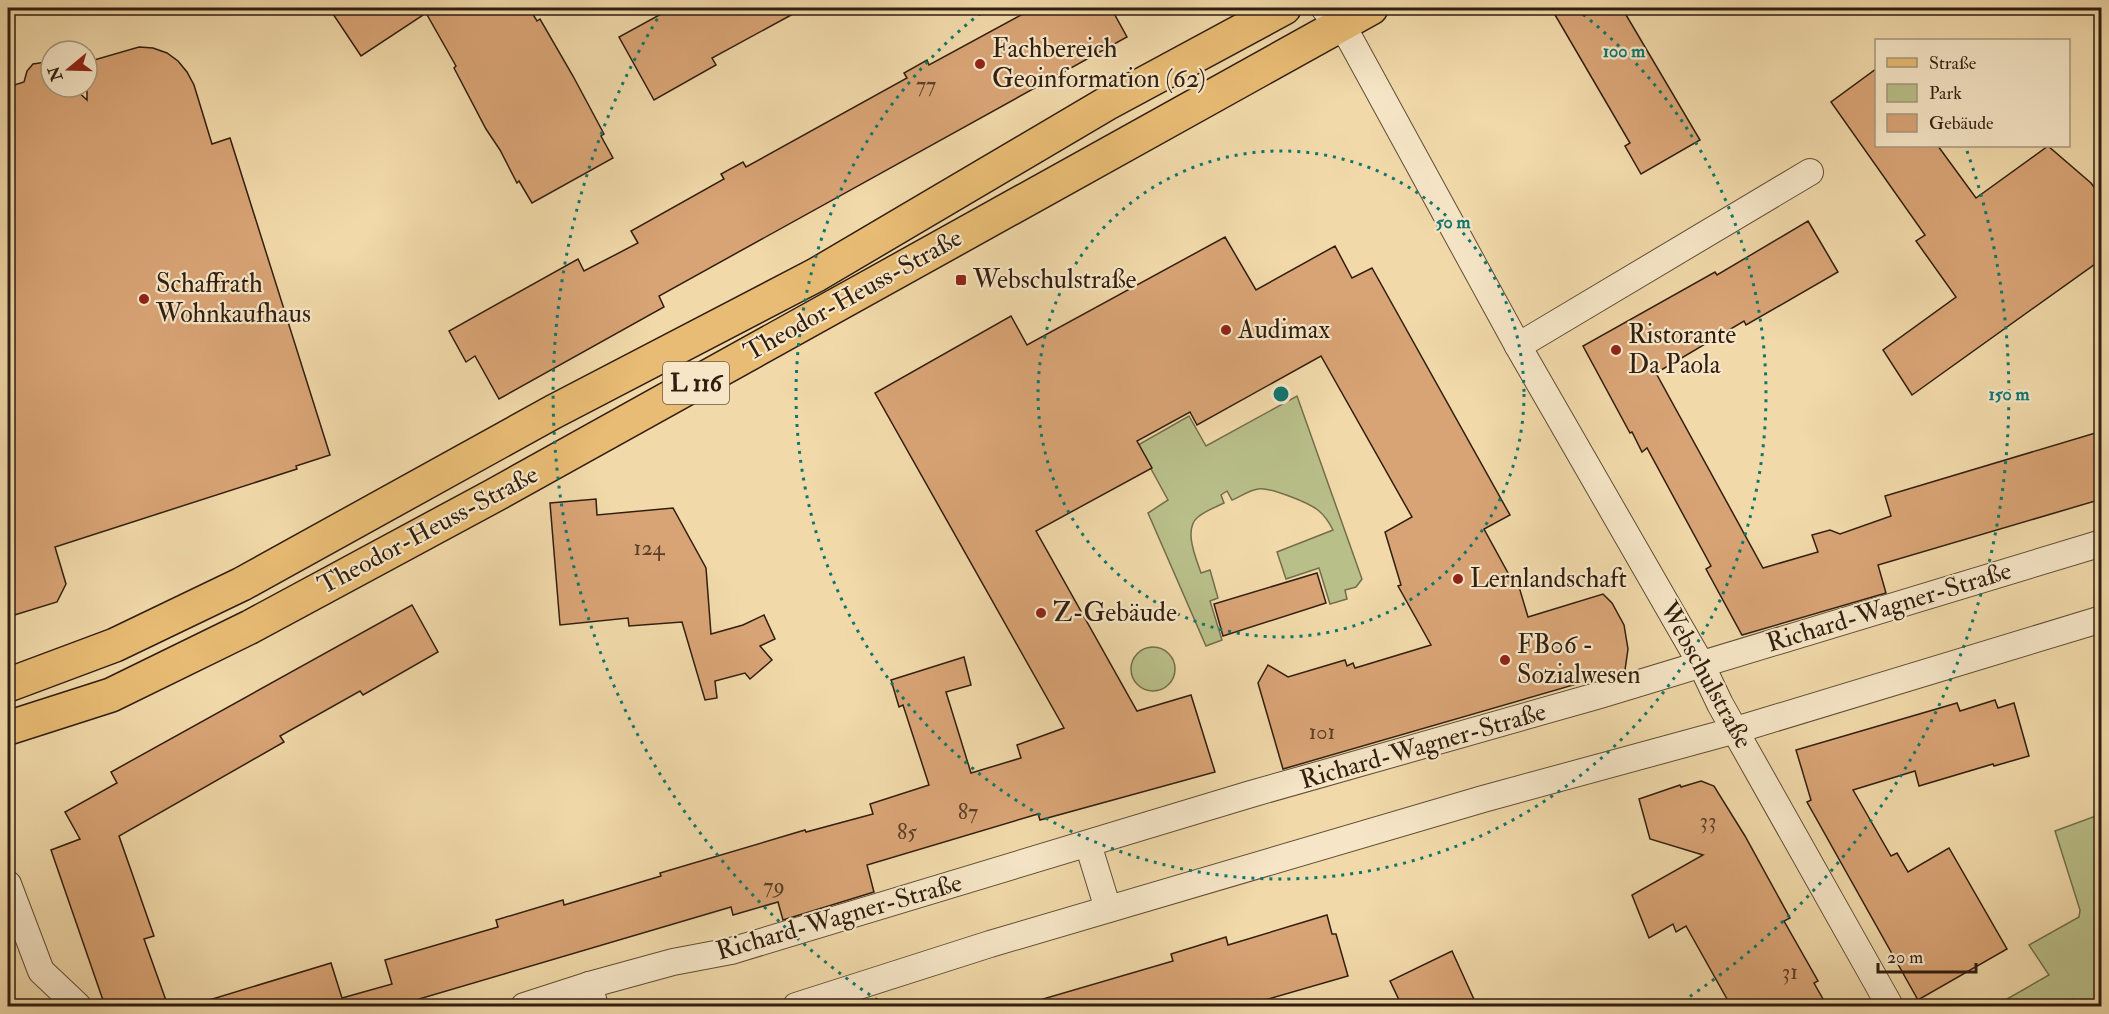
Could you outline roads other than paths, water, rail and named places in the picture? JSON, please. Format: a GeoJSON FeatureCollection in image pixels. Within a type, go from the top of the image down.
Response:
{"type":"FeatureCollection","features":[{"type":"Feature","properties":{"kind":"main road","name":"Theodor-Heuss-Straße"},"geometry":{"type":"LineString","coordinates":[[13,687],[125,641],[242,584],[553,412],[816,275],[1106,104],[1284,8]]}},
{"type":"Feature","properties":{"kind":"main road","name":"Theodor-Heuss-Straße"},"geometry":{"type":"LineString","coordinates":[[8,728],[111,695],[250,627],[533,474],[1337,24],[1371,8]]}},
{"type":"Feature","properties":{"kind":"street","name":"Webschulstraße"},"geometry":{"type":"LineString","coordinates":[[1337,24],[1518,346],[1701,663],[1720,704],[1890,1006]]}},
{"type":"Feature","properties":{"kind":"street"},"geometry":{"type":"LineString","coordinates":[[1518,346],[1810,172]]}},
{"type":"Feature","properties":{"kind":"street","name":"Richard-Wagner-Straße"},"geometry":{"type":"LineString","coordinates":[[524,1006],[592,996],[673,962],[731,951],[1262,791],[1600,695],[2102,543]]}},
{"type":"Feature","properties":{"kind":"street"},"geometry":{"type":"LineString","coordinates":[[796,1006],[1108,909],[1483,799],[1736,730],[2102,619]]}},
{"type":"Feature","properties":{"kind":"street"},"geometry":{"type":"LineString","coordinates":[[1089,844],[1108,909]]}},
{"type":"Feature","properties":{"kind":"street"},"geometry":{"type":"LineString","coordinates":[[8,884],[41,971],[78,1006]]}},
{"type":"Feature","properties":{"kind":"place","name":"Fachbereich Geoinformation (62)"},"geometry":{"type":"Point","coordinates":[980,64]}},
{"type":"Feature","properties":{"kind":"place","name":"Webschulstraße"},"geometry":{"type":"Point","coordinates":[961,280]}},
{"type":"Feature","properties":{"kind":"place","name":"Schaffrath Wohnkaufhaus"},"geometry":{"type":"Point","coordinates":[144,299]}},
{"type":"Feature","properties":{"kind":"place","name":"Audimax"},"geometry":{"type":"Point","coordinates":[1226,330]}},
{"type":"Feature","properties":{"kind":"place","name":"Ristorante Da Paola"},"geometry":{"type":"Point","coordinates":[1616,350]}},
{"type":"Feature","properties":{"kind":"place","name":"Lernlandschaft"},"geometry":{"type":"Point","coordinates":[1458,579]}},
{"type":"Feature","properties":{"kind":"place","name":"Z-Gebäude"},"geometry":{"type":"Point","coordinates":[1041,613]}},
{"type":"Feature","properties":{"kind":"place","name":"FB06 - Sozialwesen"},"geometry":{"type":"Point","coordinates":[1505,660]}}]}
